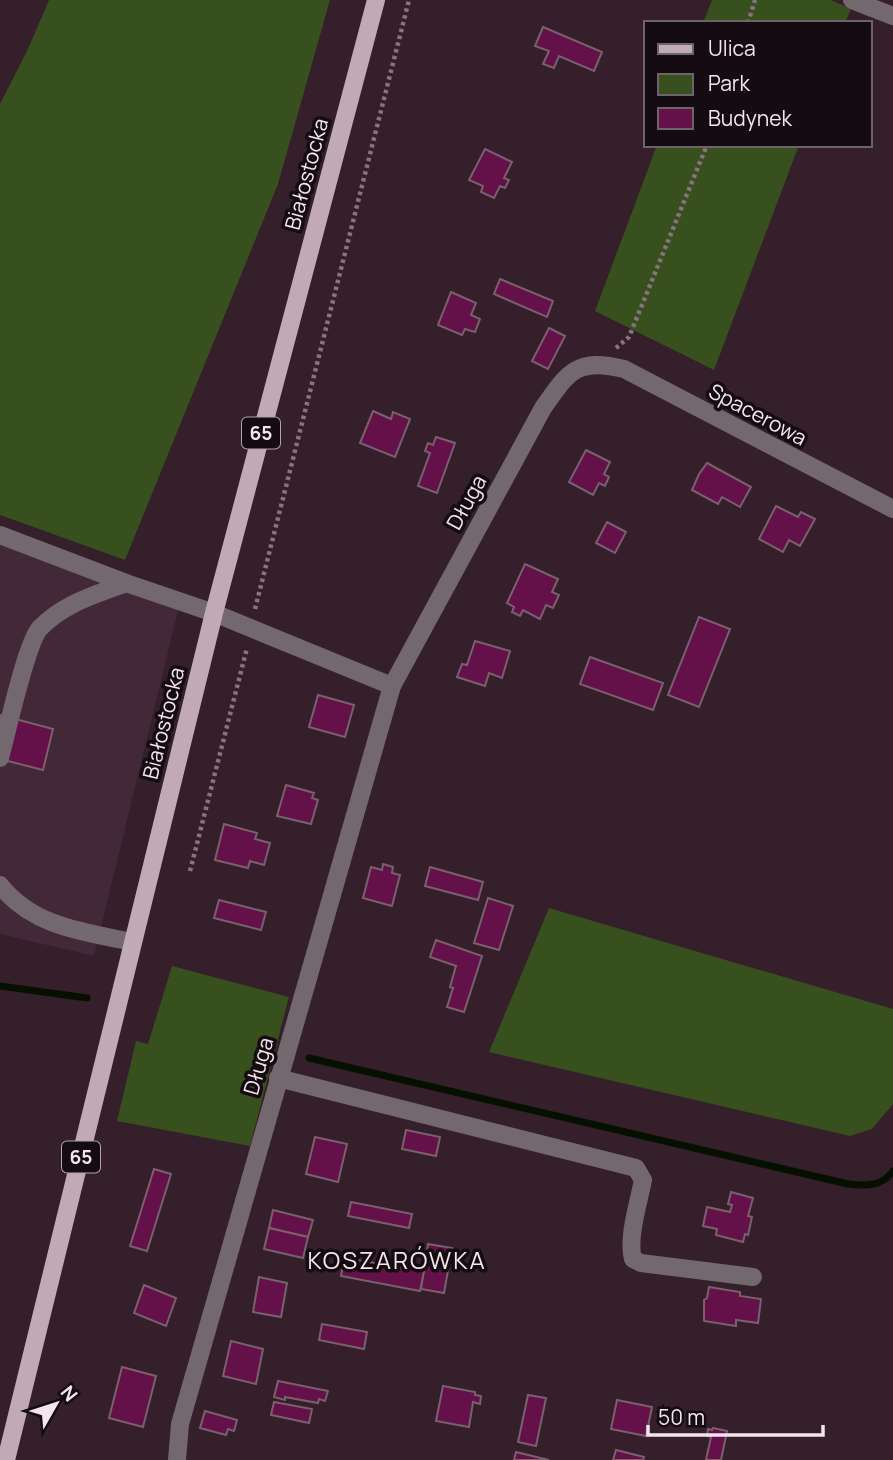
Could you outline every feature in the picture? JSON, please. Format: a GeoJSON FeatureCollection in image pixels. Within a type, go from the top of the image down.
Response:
{"type":"FeatureCollection","features":[{"type":"Feature","properties":{"kind":"main road","name":"Białostocka"},"geometry":{"type":"LineString","coordinates":[[6,1460],[214,613],[376,0]]}},
{"type":"Feature","properties":{"kind":"street"},"geometry":{"type":"LineString","coordinates":[[852,0],[893,16]]}},
{"type":"Feature","properties":{"kind":"street","name":"Spacerowa"},"geometry":{"type":"LineString","coordinates":[[600,363],[624,369],[893,509]]}},
{"type":"Feature","properties":{"kind":"street","name":"Długa"},"geometry":{"type":"LineString","coordinates":[[177,1460],[180,1424],[392,685],[543,408],[563,379],[581,367],[600,363]]}},
{"type":"Feature","properties":{"kind":"street"},"geometry":{"type":"LineString","coordinates":[[0,535],[214,613],[392,685]]}},
{"type":"Feature","properties":{"kind":"street"},"geometry":{"type":"LineString","coordinates":[[0,758],[29,652],[38,630],[79,600],[126,583]]}},
{"type":"Feature","properties":{"kind":"street"},"geometry":{"type":"LineString","coordinates":[[0,885],[33,916],[74,929],[132,942]]}},
{"type":"Feature","properties":{"kind":"street"},"geometry":{"type":"LineString","coordinates":[[278,1078],[636,1168],[643,1180],[634,1228],[631,1252],[633,1259],[641,1263],[753,1277]]}},
{"type":"Feature","properties":{"kind":"path"},"geometry":{"type":"LineString","coordinates":[[190,871],[409,0]]}},
{"type":"Feature","properties":{"kind":"path"},"geometry":{"type":"LineString","coordinates":[[749,21],[755,0]]}},
{"type":"Feature","properties":{"kind":"path"},"geometry":{"type":"LineString","coordinates":[[623,356],[613,351],[629,337],[706,147]]}},
{"type":"Feature","properties":{"kind":"shaded area"},"geometry":{"type":"Polygon","coordinates":[[[0,535],[181,598],[94,956],[0,934],[0,535]]]}},
{"type":"Feature","properties":{"kind":"green space"},"geometry":{"type":"Polygon","coordinates":[[[49,0],[330,0],[278,184],[125,560],[0,515],[0,104],[49,0]]]}},
{"type":"Feature","properties":{"kind":"green space"},"geometry":{"type":"Polygon","coordinates":[[[712,0],[831,0],[851,9],[846,21],[704,21],[712,0]]]}},
{"type":"Feature","properties":{"kind":"green space"},"geometry":{"type":"Polygon","coordinates":[[[656,147],[798,147],[714,370],[595,311],[656,147]]]}},
{"type":"Feature","properties":{"kind":"green space"},"geometry":{"type":"Polygon","coordinates":[[[549,908],[893,1009],[893,1104],[872,1129],[850,1136],[489,1052],[549,908]]]}},
{"type":"Feature","properties":{"kind":"green space"},"geometry":{"type":"Polygon","coordinates":[[[172,966],[289,997],[250,1146],[117,1121],[136,1041],[148,1044],[172,966]]]}},
{"type":"Feature","properties":{"kind":"building"},"geometry":{"type":"Polygon","coordinates":[[[543,27],[602,52],[594,71],[559,56],[554,68],[543,64],[549,51],[535,46],[543,27]]]}},
{"type":"Feature","properties":{"kind":"building"},"geometry":{"type":"Polygon","coordinates":[[[485,149],[512,162],[504,178],[509,180],[505,188],[500,186],[494,198],[481,192],[483,186],[469,180],[485,149]]]}},
{"type":"Feature","properties":{"kind":"building"},"geometry":{"type":"Polygon","coordinates":[[[500,279],[553,301],[547,317],[494,294],[500,279]]]}},
{"type":"Feature","properties":{"kind":"building"},"geometry":{"type":"Polygon","coordinates":[[[451,292],[476,303],[471,315],[480,319],[475,332],[465,329],[462,335],[438,325],[451,292]]]}},
{"type":"Feature","properties":{"kind":"building"},"geometry":{"type":"Polygon","coordinates":[[[549,328],[565,336],[548,369],[532,361],[549,328]]]}},
{"type":"Feature","properties":{"kind":"building"},"geometry":{"type":"Polygon","coordinates":[[[373,411],[391,419],[393,412],[410,419],[395,457],[360,443],[373,411]]]}},
{"type":"Feature","properties":{"kind":"building"},"geometry":{"type":"Polygon","coordinates":[[[436,437],[455,443],[437,493],[418,486],[430,453],[425,451],[428,443],[433,445],[436,437]]]}},
{"type":"Feature","properties":{"kind":"building"},"geometry":{"type":"Polygon","coordinates":[[[586,450],[610,462],[604,474],[609,477],[605,486],[599,483],[593,495],[569,482],[586,450]]]}},
{"type":"Feature","properties":{"kind":"building"},"geometry":{"type":"Polygon","coordinates":[[[707,463],[751,487],[740,507],[722,497],[718,504],[692,490],[707,463]]]}},
{"type":"Feature","properties":{"kind":"building"},"geometry":{"type":"Polygon","coordinates":[[[776,506],[798,517],[801,512],[815,519],[800,546],[789,540],[783,552],[759,539],[776,506]]]}},
{"type":"Feature","properties":{"kind":"building"},"geometry":{"type":"Polygon","coordinates":[[[607,522],[626,532],[615,553],[596,543],[607,522]]]}},
{"type":"Feature","properties":{"kind":"building"},"geometry":{"type":"Polygon","coordinates":[[[525,564],[558,579],[552,592],[559,595],[553,608],[546,605],[540,619],[523,610],[520,616],[512,612],[514,607],[507,603],[525,564]]]}},
{"type":"Feature","properties":{"kind":"building"},"geometry":{"type":"Polygon","coordinates":[[[699,617],[730,629],[699,707],[668,695],[699,617]]]}},
{"type":"Feature","properties":{"kind":"building"},"geometry":{"type":"Polygon","coordinates":[[[475,641],[510,651],[502,678],[489,673],[485,686],[457,677],[462,664],[467,665],[475,641]]]}},
{"type":"Feature","properties":{"kind":"building"},"geometry":{"type":"Polygon","coordinates":[[[590,657],[663,683],[653,710],[580,684],[590,657]]]}},
{"type":"Feature","properties":{"kind":"building"},"geometry":{"type":"Polygon","coordinates":[[[318,695],[354,705],[345,737],[309,727],[318,695]]]}},
{"type":"Feature","properties":{"kind":"building"},"geometry":{"type":"Polygon","coordinates":[[[0,715],[53,729],[43,770],[0,759],[0,715]]]}},
{"type":"Feature","properties":{"kind":"building"},"geometry":{"type":"Polygon","coordinates":[[[286,785],[314,793],[312,798],[318,800],[311,824],[277,816],[286,785]]]}},
{"type":"Feature","properties":{"kind":"building"},"geometry":{"type":"Polygon","coordinates":[[[224,824],[257,833],[255,839],[270,843],[264,865],[250,861],[248,868],[215,860],[224,824]]]}},
{"type":"Feature","properties":{"kind":"building"},"geometry":{"type":"Polygon","coordinates":[[[383,864],[393,867],[392,873],[400,875],[392,906],[363,898],[371,867],[382,870],[383,864]]]}},
{"type":"Feature","properties":{"kind":"building"},"geometry":{"type":"Polygon","coordinates":[[[430,867],[483,882],[478,900],[425,886],[430,867]]]}},
{"type":"Feature","properties":{"kind":"building"},"geometry":{"type":"Polygon","coordinates":[[[488,898],[513,906],[499,950],[474,943],[488,898]]]}},
{"type":"Feature","properties":{"kind":"building"},"geometry":{"type":"Polygon","coordinates":[[[219,900],[266,912],[261,930],[214,918],[219,900]]]}},
{"type":"Feature","properties":{"kind":"building"},"geometry":{"type":"Polygon","coordinates":[[[436,940],[482,956],[464,1012],[447,1007],[456,966],[430,957],[436,940]]]}},
{"type":"Feature","properties":{"kind":"building"},"geometry":{"type":"Polygon","coordinates":[[[406,1130],[440,1137],[436,1156],[402,1149],[406,1130]]]}},
{"type":"Feature","properties":{"kind":"building"},"geometry":{"type":"Polygon","coordinates":[[[315,1137],[347,1144],[338,1182],[306,1174],[315,1137]]]}},
{"type":"Feature","properties":{"kind":"building"},"geometry":{"type":"Polygon","coordinates":[[[154,1169],[171,1174],[147,1251],[130,1246],[154,1169]]]}},
{"type":"Feature","properties":{"kind":"building"},"geometry":{"type":"Polygon","coordinates":[[[731,1192],[753,1198],[748,1216],[752,1217],[748,1235],[745,1234],[743,1242],[716,1235],[717,1229],[703,1226],[707,1207],[730,1212],[732,1205],[728,1204],[731,1192]]]}},
{"type":"Feature","properties":{"kind":"building"},"geometry":{"type":"Polygon","coordinates":[[[351,1202],[412,1214],[409,1228],[348,1216],[351,1202]]]}},
{"type":"Feature","properties":{"kind":"building"},"geometry":{"type":"Polygon","coordinates":[[[273,1210],[313,1220],[308,1237],[269,1228],[273,1210]]]}},
{"type":"Feature","properties":{"kind":"building"},"geometry":{"type":"Polygon","coordinates":[[[269,1228],[308,1237],[303,1258],[264,1249],[269,1228]]]}},
{"type":"Feature","properties":{"kind":"building"},"geometry":{"type":"Polygon","coordinates":[[[428,1244],[452,1248],[444,1293],[421,1289],[428,1244]]]}},
{"type":"Feature","properties":{"kind":"building"},"geometry":{"type":"Polygon","coordinates":[[[344,1258],[424,1271],[420,1291],[341,1276],[344,1258]]]}},
{"type":"Feature","properties":{"kind":"building"},"geometry":{"type":"Polygon","coordinates":[[[259,1277],[287,1283],[281,1317],[253,1312],[259,1277]]]}},
{"type":"Feature","properties":{"kind":"building"},"geometry":{"type":"Polygon","coordinates":[[[144,1285],[176,1298],[166,1326],[134,1313],[144,1285]]]}},
{"type":"Feature","properties":{"kind":"building"},"geometry":{"type":"Polygon","coordinates":[[[709,1287],[761,1299],[758,1323],[736,1320],[736,1326],[704,1321],[704,1300],[709,1287]]]}},
{"type":"Feature","properties":{"kind":"building"},"geometry":{"type":"Polygon","coordinates":[[[322,1324],[367,1332],[364,1349],[319,1340],[322,1324]]]}},
{"type":"Feature","properties":{"kind":"building"},"geometry":{"type":"Polygon","coordinates":[[[231,1341],[263,1349],[256,1384],[223,1376],[231,1341]]]}},
{"type":"Feature","properties":{"kind":"building"},"geometry":{"type":"Polygon","coordinates":[[[122,1367],[156,1376],[143,1427],[109,1418],[122,1367]]]}},
{"type":"Feature","properties":{"kind":"building"},"geometry":{"type":"Polygon","coordinates":[[[278,1381],[328,1391],[325,1401],[319,1399],[318,1403],[274,1397],[278,1381]]]}},
{"type":"Feature","properties":{"kind":"building"},"geometry":{"type":"Polygon","coordinates":[[[443,1386],[475,1392],[475,1395],[481,1396],[480,1404],[473,1402],[469,1427],[436,1421],[443,1386]]]}},
{"type":"Feature","properties":{"kind":"building"},"geometry":{"type":"Polygon","coordinates":[[[528,1395],[546,1398],[536,1446],[518,1442],[528,1395]]]}},
{"type":"Feature","properties":{"kind":"building"},"geometry":{"type":"Polygon","coordinates":[[[617,1400],[652,1407],[646,1436],[611,1429],[617,1400]]]}},
{"type":"Feature","properties":{"kind":"building"},"geometry":{"type":"Polygon","coordinates":[[[274,1402],[312,1409],[309,1423],[271,1415],[274,1402]]]}},
{"type":"Feature","properties":{"kind":"building"},"geometry":{"type":"Polygon","coordinates":[[[205,1411],[237,1420],[234,1431],[228,1429],[226,1435],[200,1428],[205,1411]]]}},
{"type":"Feature","properties":{"kind":"building"},"geometry":{"type":"Polygon","coordinates":[[[708,1429],[727,1431],[721,1460],[706,1460],[711,1437],[707,1436],[708,1429]]]}},
{"type":"Feature","properties":{"kind":"building"},"geometry":{"type":"Polygon","coordinates":[[[616,1450],[644,1457],[643,1460],[613,1460],[616,1450]]]}},
{"type":"Feature","properties":{"kind":"building"},"geometry":{"type":"Polygon","coordinates":[[[516,1452],[549,1460],[514,1460],[516,1452]]]}},
{"type":"Feature","properties":{"kind":"waterway"},"geometry":{"type":"LineString","coordinates":[[0,986],[87,998]]}},
{"type":"Feature","properties":{"kind":"waterway"},"geometry":{"type":"LineString","coordinates":[[309,1058],[848,1184],[878,1183],[893,1171]]}},
{"type":"Feature","properties":{"kind":"district","name":"KOSZARÓWKA"},"geometry":{"type":"Point","coordinates":[397,1259]}}]}
